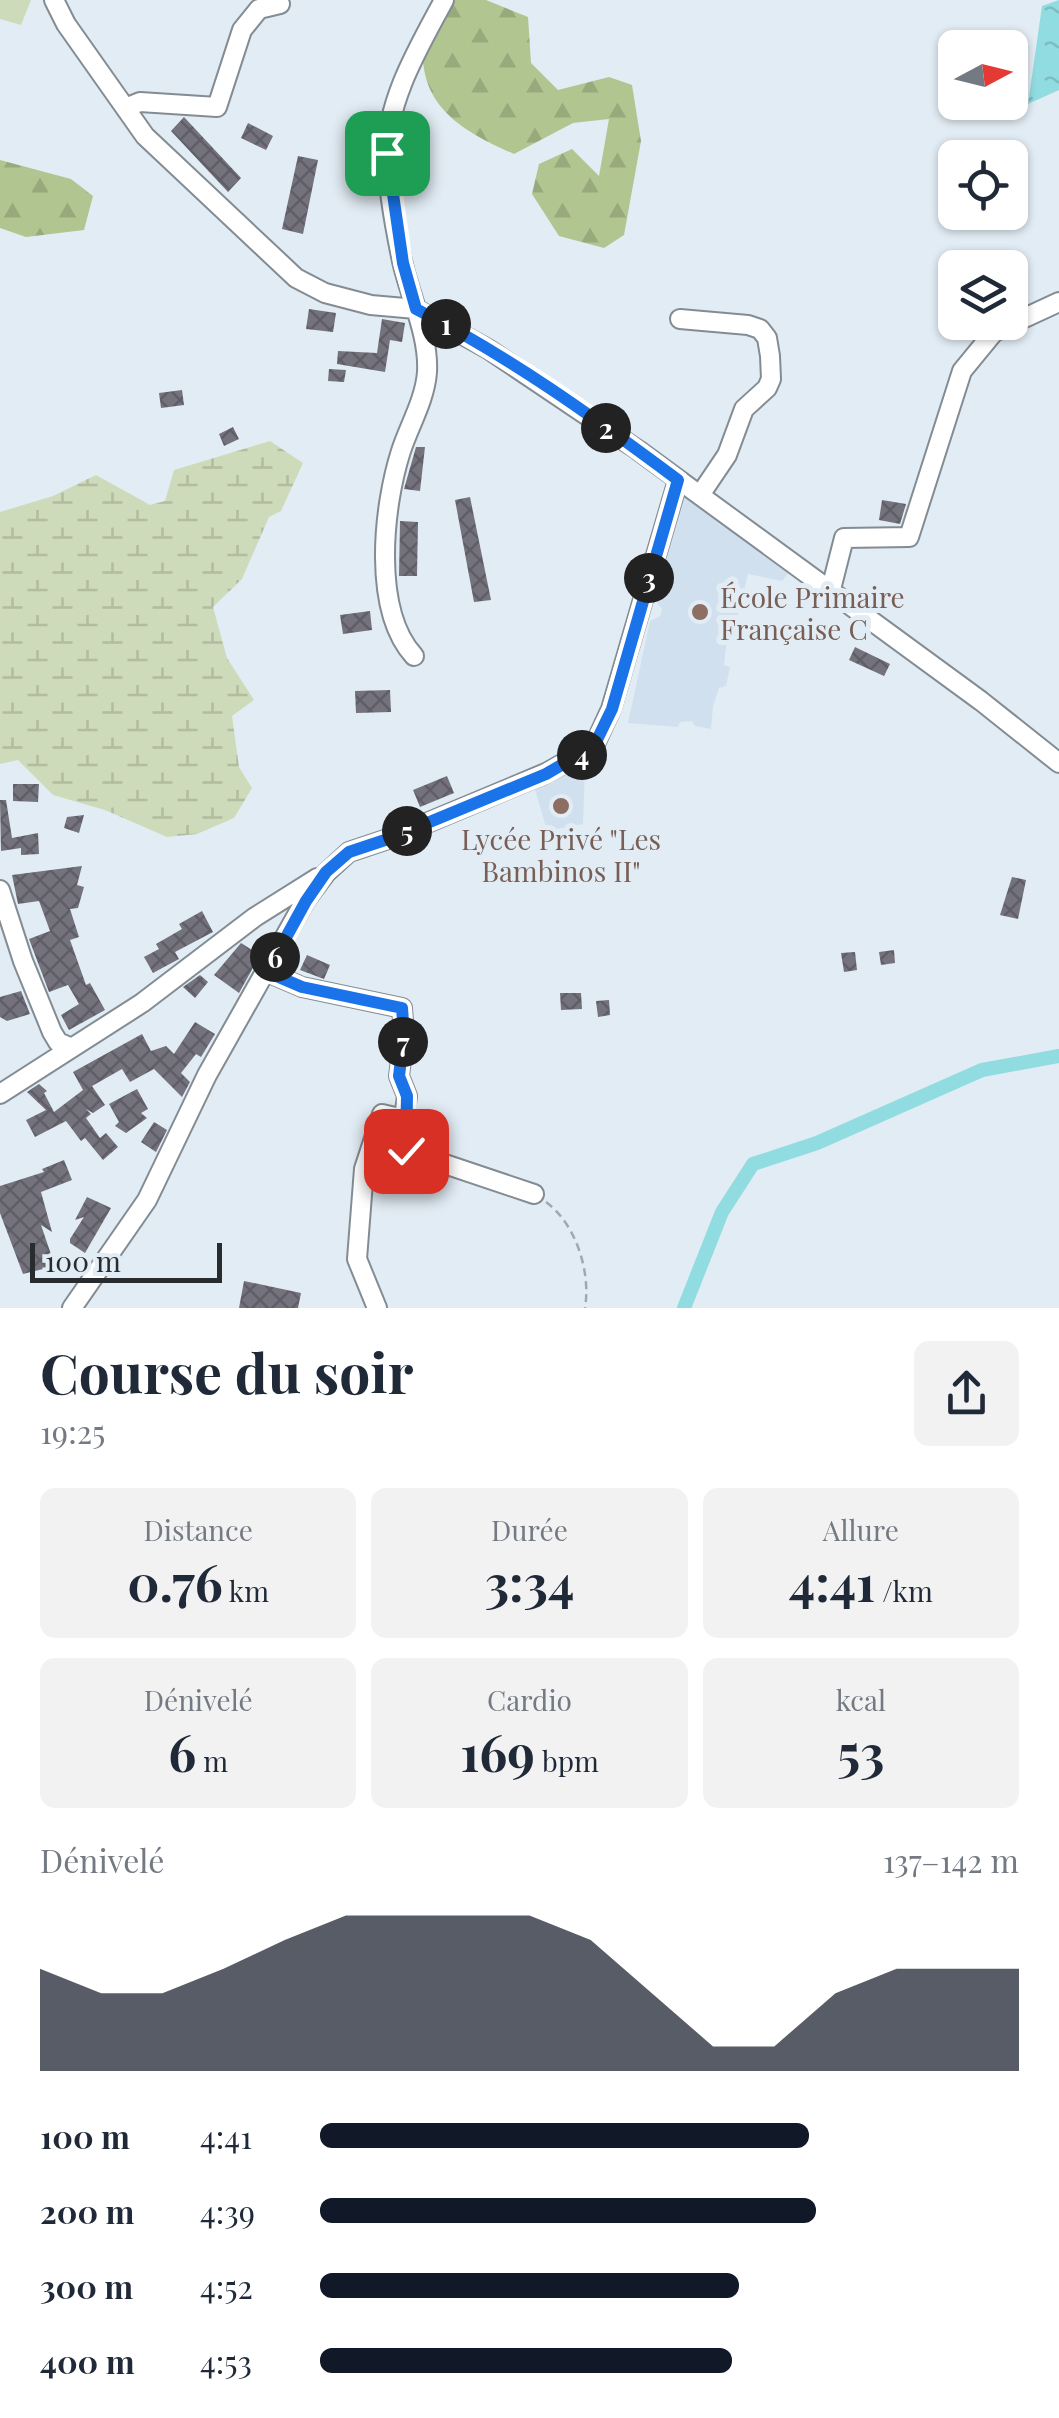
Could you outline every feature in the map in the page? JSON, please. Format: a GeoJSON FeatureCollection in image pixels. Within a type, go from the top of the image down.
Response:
{"type":"FeatureCollection","features":[{"type":"Feature","properties":{"kind":"street"},"geometry":{"type":"LineString","coordinates":[[54,0],[66,24],[146,136],[296,278],[325,293],[371,305],[416,309],[533,378],[700,495],[981,701],[1059,763]]}},
{"type":"Feature","properties":{"kind":"street"},"geometry":{"type":"LineString","coordinates":[[414,656],[404,646],[393,615],[385,544],[386,514],[392,482],[427,372],[403,263],[387,153],[398,98],[414,56],[444,0]]}},
{"type":"Feature","properties":{"kind":"street"},"geometry":{"type":"LineString","coordinates":[[125,108],[140,102],[218,107],[242,30],[259,9],[280,4]]}},
{"type":"Feature","properties":{"kind":"street"},"geometry":{"type":"LineString","coordinates":[[830,593],[844,538],[909,536],[962,370],[994,332],[1059,302]]}},
{"type":"Feature","properties":{"kind":"street"},"geometry":{"type":"LineString","coordinates":[[680,318],[748,325],[760,330],[767,338],[770,356],[766,388],[744,409],[727,455],[700,495]]}},
{"type":"Feature","properties":{"kind":"street"},"geometry":{"type":"LineString","coordinates":[[0,1094],[142,1003],[349,852],[546,774],[594,746],[612,709],[678,480]]}},
{"type":"Feature","properties":{"kind":"street"},"geometry":{"type":"LineString","coordinates":[[72,1308],[147,1200],[207,1075],[326,872]]}},
{"type":"Feature","properties":{"kind":"street"},"geometry":{"type":"LineString","coordinates":[[0,890],[22,961],[52,1032],[58,1042],[72,1048]]}},
{"type":"Feature","properties":{"kind":"street"},"geometry":{"type":"LineString","coordinates":[[267,972],[302,987],[402,1008],[404,1035],[399,1076],[407,1096],[406,1151],[534,1194]]}},
{"type":"Feature","properties":{"kind":"street"},"geometry":{"type":"LineString","coordinates":[[377,1308],[357,1259],[364,1169],[382,1114],[404,1119]]}},
{"type":"Feature","properties":{"kind":"path"},"geometry":{"type":"LineString","coordinates":[[534,1194],[562,1213],[578,1244],[587,1295],[585,1308]]}},
{"type":"Feature","properties":{"kind":"shaded area","name":"École Primaire Française C"},"geometry":{"type":"Polygon","coordinates":[[[685,494],[790,571],[782,581],[748,574],[734,629],[728,630],[724,665],[730,667],[726,686],[719,688],[713,706],[711,729],[695,726],[692,721],[680,722],[678,727],[628,723],[650,621],[660,616],[662,609],[657,603],[675,510],[685,494]]]}},
{"type":"Feature","properties":{"kind":"shaded area","name":"Lycée Privé \"Les Bambinos II\""},"geometry":{"type":"Polygon","coordinates":[[[580,763],[585,766],[583,824],[547,831],[535,789],[537,783],[580,763]]]}},
{"type":"Feature","properties":{"kind":"green space"},"geometry":{"type":"Polygon","coordinates":[[[0,0],[31,0],[21,25],[0,19],[0,0]]]}},
{"type":"Feature","properties":{"kind":"green space"},"geometry":{"type":"Polygon","coordinates":[[[444,0],[486,0],[528,17],[531,63],[558,90],[609,77],[632,85],[641,141],[624,235],[604,248],[559,236],[532,194],[539,164],[572,149],[599,176],[609,119],[573,123],[514,154],[461,126],[436,100],[423,65],[423,42],[444,0]]]}},
{"type":"Feature","properties":{"kind":"green space"},"geometry":{"type":"Polygon","coordinates":[[[0,160],[71,179],[93,196],[84,230],[26,237],[0,228],[0,160]]]}},
{"type":"Feature","properties":{"kind":"green space"},"geometry":{"type":"Polygon","coordinates":[[[270,441],[303,463],[281,511],[269,517],[242,579],[213,607],[227,658],[254,700],[232,716],[239,767],[252,788],[234,818],[197,834],[167,837],[105,810],[53,795],[18,760],[0,764],[0,512],[53,496],[96,475],[150,505],[165,501],[174,470],[270,441]]]}},
{"type":"Feature","properties":{"kind":"water"},"geometry":{"type":"Polygon","coordinates":[[[1059,0],[1059,90],[1028,104],[1042,6],[1059,0]]]}},
{"type":"Feature","properties":{"kind":"building"},"geometry":{"type":"Polygon","coordinates":[[[184,117],[241,178],[228,192],[171,131],[184,117]]]}},
{"type":"Feature","properties":{"kind":"building"},"geometry":{"type":"Polygon","coordinates":[[[248,123],[273,136],[266,150],[241,138],[248,123]]]}},
{"type":"Feature","properties":{"kind":"building"},"geometry":{"type":"Polygon","coordinates":[[[298,156],[318,160],[303,234],[282,229],[298,156]]]}},
{"type":"Feature","properties":{"kind":"building"},"geometry":{"type":"Polygon","coordinates":[[[309,309],[336,313],[333,332],[306,329],[309,309]]]}},
{"type":"Feature","properties":{"kind":"building"},"geometry":{"type":"Polygon","coordinates":[[[382,319],[405,323],[402,342],[390,340],[385,372],[337,364],[338,351],[377,353],[382,319]]]}},
{"type":"Feature","properties":{"kind":"building"},"geometry":{"type":"Polygon","coordinates":[[[329,369],[346,370],[344,382],[328,381],[329,369]]]}},
{"type":"Feature","properties":{"kind":"building"},"geometry":{"type":"Polygon","coordinates":[[[182,390],[184,405],[161,408],[159,393],[182,390]]]}},
{"type":"Feature","properties":{"kind":"building"},"geometry":{"type":"Polygon","coordinates":[[[233,427],[239,439],[224,446],[219,434],[233,427]]]}},
{"type":"Feature","properties":{"kind":"building"},"geometry":{"type":"Polygon","coordinates":[[[416,447],[425,447],[420,491],[404,489],[416,447]]]}},
{"type":"Feature","properties":{"kind":"building"},"geometry":{"type":"Polygon","coordinates":[[[470,497],[491,600],[474,602],[455,500],[470,497]]]}},
{"type":"Feature","properties":{"kind":"building"},"geometry":{"type":"Polygon","coordinates":[[[882,500],[906,504],[900,524],[879,520],[882,500]]]}},
{"type":"Feature","properties":{"kind":"building"},"geometry":{"type":"Polygon","coordinates":[[[400,521],[418,522],[417,576],[399,576],[400,521]]]}},
{"type":"Feature","properties":{"kind":"building"},"geometry":{"type":"Polygon","coordinates":[[[370,611],[372,630],[343,634],[340,615],[370,611]]]}},
{"type":"Feature","properties":{"kind":"building"},"geometry":{"type":"Polygon","coordinates":[[[855,647],[890,664],[884,676],[849,660],[855,647]]]}},
{"type":"Feature","properties":{"kind":"building"},"geometry":{"type":"Polygon","coordinates":[[[390,690],[391,712],[356,713],[355,691],[390,690]]]}},
{"type":"Feature","properties":{"kind":"building"},"geometry":{"type":"Polygon","coordinates":[[[447,776],[454,793],[420,807],[413,790],[447,776]]]}},
{"type":"Feature","properties":{"kind":"building"},"geometry":{"type":"Polygon","coordinates":[[[13,784],[39,784],[38,802],[13,801],[13,784]]]}},
{"type":"Feature","properties":{"kind":"building"},"geometry":{"type":"Polygon","coordinates":[[[0,800],[6,800],[12,838],[38,833],[39,854],[21,855],[21,848],[1,851],[0,800]]]}},
{"type":"Feature","properties":{"kind":"building"},"geometry":{"type":"Polygon","coordinates":[[[84,815],[79,833],[64,828],[67,817],[84,815]]]}},
{"type":"Feature","properties":{"kind":"building"},"geometry":{"type":"Polygon","coordinates":[[[82,866],[77,885],[84,887],[78,908],[70,909],[79,937],[70,940],[86,985],[90,983],[105,1010],[69,1030],[61,1015],[79,1004],[68,985],[49,992],[29,939],[50,931],[39,901],[18,904],[12,875],[82,866]]]}},
{"type":"Feature","properties":{"kind":"building"},"geometry":{"type":"Polygon","coordinates":[[[1012,877],[1026,880],[1018,919],[1000,915],[1012,877]]]}},
{"type":"Feature","properties":{"kind":"building"},"geometry":{"type":"Polygon","coordinates":[[[202,911],[213,932],[175,952],[179,959],[153,973],[144,957],[159,949],[156,944],[182,929],[179,924],[202,911]]]}},
{"type":"Feature","properties":{"kind":"building"},"geometry":{"type":"Polygon","coordinates":[[[241,943],[260,955],[239,993],[214,975],[241,943]]]}},
{"type":"Feature","properties":{"kind":"building"},"geometry":{"type":"Polygon","coordinates":[[[894,950],[895,963],[881,965],[879,952],[894,950]]]}},
{"type":"Feature","properties":{"kind":"building"},"geometry":{"type":"Polygon","coordinates":[[[855,952],[857,970],[844,972],[841,953],[855,952]]]}},
{"type":"Feature","properties":{"kind":"building"},"geometry":{"type":"Polygon","coordinates":[[[307,955],[330,965],[324,979],[300,970],[307,955]]]}},
{"type":"Feature","properties":{"kind":"building"},"geometry":{"type":"Polygon","coordinates":[[[200,975],[208,982],[195,998],[183,987],[200,975]]]}},
{"type":"Feature","properties":{"kind":"building"},"geometry":{"type":"Polygon","coordinates":[[[21,991],[30,1014],[7,1021],[0,1017],[0,997],[21,991]]]}},
{"type":"Feature","properties":{"kind":"building"},"geometry":{"type":"Polygon","coordinates":[[[560,993],[581,993],[582,1009],[561,1010],[560,993]]]}},
{"type":"Feature","properties":{"kind":"building"},"geometry":{"type":"Polygon","coordinates":[[[609,1000],[610,1015],[598,1017],[596,1001],[609,1000]]]}},
{"type":"Feature","properties":{"kind":"building"},"geometry":{"type":"Polygon","coordinates":[[[195,1022],[215,1034],[201,1057],[196,1054],[181,1073],[190,1082],[182,1097],[154,1069],[130,1082],[122,1069],[92,1086],[105,1105],[93,1113],[86,1109],[91,1114],[86,1118],[100,1138],[106,1133],[118,1147],[103,1160],[66,1121],[35,1137],[26,1120],[46,1110],[27,1092],[39,1084],[47,1091],[44,1093],[54,1112],[83,1090],[73,1072],[142,1034],[151,1051],[166,1046],[174,1054],[195,1022]]]}},
{"type":"Feature","properties":{"kind":"building"},"geometry":{"type":"Polygon","coordinates":[[[137,1089],[148,1109],[141,1113],[147,1118],[126,1133],[115,1126],[119,1122],[109,1104],[137,1089]]]}},
{"type":"Feature","properties":{"kind":"building"},"geometry":{"type":"Polygon","coordinates":[[[417,1118],[428,1121],[428,1145],[418,1142],[417,1118]]]}},
{"type":"Feature","properties":{"kind":"building"},"geometry":{"type":"Polygon","coordinates":[[[154,1122],[167,1130],[156,1152],[141,1142],[154,1122]]]}},
{"type":"Feature","properties":{"kind":"building"},"geometry":{"type":"Polygon","coordinates":[[[64,1160],[72,1180],[41,1192],[52,1232],[41,1225],[55,1266],[23,1274],[0,1213],[0,1186],[44,1172],[42,1169],[64,1160]]]}},
{"type":"Feature","properties":{"kind":"building"},"geometry":{"type":"Polygon","coordinates":[[[87,1197],[111,1208],[85,1253],[70,1239],[84,1217],[75,1220],[87,1197]]]}},
{"type":"Feature","properties":{"kind":"building"},"geometry":{"type":"Polygon","coordinates":[[[244,1281],[301,1293],[298,1308],[239,1308],[244,1281]]]}},
{"type":"Feature","properties":{"kind":"waterway"},"geometry":{"type":"LineString","coordinates":[[684,1308],[722,1212],[753,1164],[817,1143],[982,1070],[1059,1056]]}},
{"type":"Feature","properties":{"kind":"place","name":"École Primaire Française C"},"geometry":{"type":"Point","coordinates":[700,612]}},
{"type":"Feature","properties":{"kind":"place","name":"Lycée Privé \"Les Bambinos II\""},"geometry":{"type":"Point","coordinates":[561,806]}},
{"type":"Feature","properties":{"kind":"route"},"geometry":{"type":"LineString","coordinates":[[387,153],[403,263],[416,309],[447,324],[564,398],[678,480],[612,709],[594,746],[546,774],[349,852],[326,872],[306,901],[267,972],[302,987],[402,1008],[404,1035],[399,1076],[407,1096],[406,1151]]}}]}
